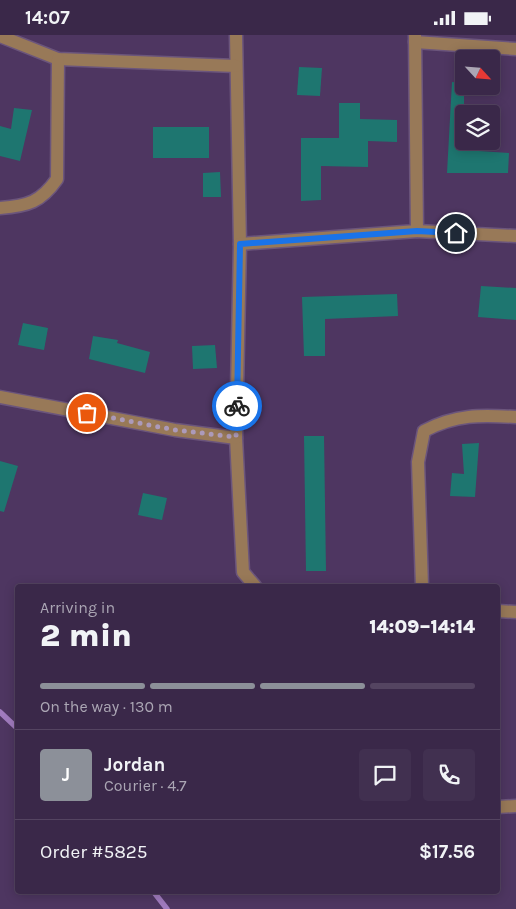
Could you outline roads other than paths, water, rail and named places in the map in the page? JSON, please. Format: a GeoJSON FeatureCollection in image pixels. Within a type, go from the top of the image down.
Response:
{"type":"FeatureCollection","features":[{"type":"Feature","properties":{"kind":"street"},"geometry":{"type":"LineString","coordinates":[[236,35],[240,244],[236,437],[243,572],[253,584]]}},
{"type":"Feature","properties":{"kind":"street"},"geometry":{"type":"LineString","coordinates":[[0,36],[58,59],[236,66]]}},
{"type":"Feature","properties":{"kind":"street"},"geometry":{"type":"LineString","coordinates":[[417,231],[415,39],[516,49]]}},
{"type":"Feature","properties":{"kind":"street"},"geometry":{"type":"LineString","coordinates":[[0,208],[25,206],[47,193],[57,179],[58,59]]}},
{"type":"Feature","properties":{"kind":"street"},"geometry":{"type":"LineString","coordinates":[[240,244],[417,231],[516,236]]}},
{"type":"Feature","properties":{"kind":"street"},"geometry":{"type":"LineString","coordinates":[[0,397],[175,430],[236,437]]}},
{"type":"Feature","properties":{"kind":"street"},"geometry":{"type":"LineString","coordinates":[[422,584],[418,461],[424,431],[439,423],[465,415],[516,417]]}},
{"type":"Feature","properties":{"kind":"street"},"geometry":{"type":"LineString","coordinates":[[500,611],[516,612]]}},
{"type":"Feature","properties":{"kind":"street"},"geometry":{"type":"LineString","coordinates":[[500,807],[516,805]]}},
{"type":"Feature","properties":{"kind":"waterway"},"geometry":{"type":"LineString","coordinates":[[0,712],[15,726]]}},
{"type":"Feature","properties":{"kind":"waterway"},"geometry":{"type":"LineString","coordinates":[[155,894],[167,909]]}}]}
